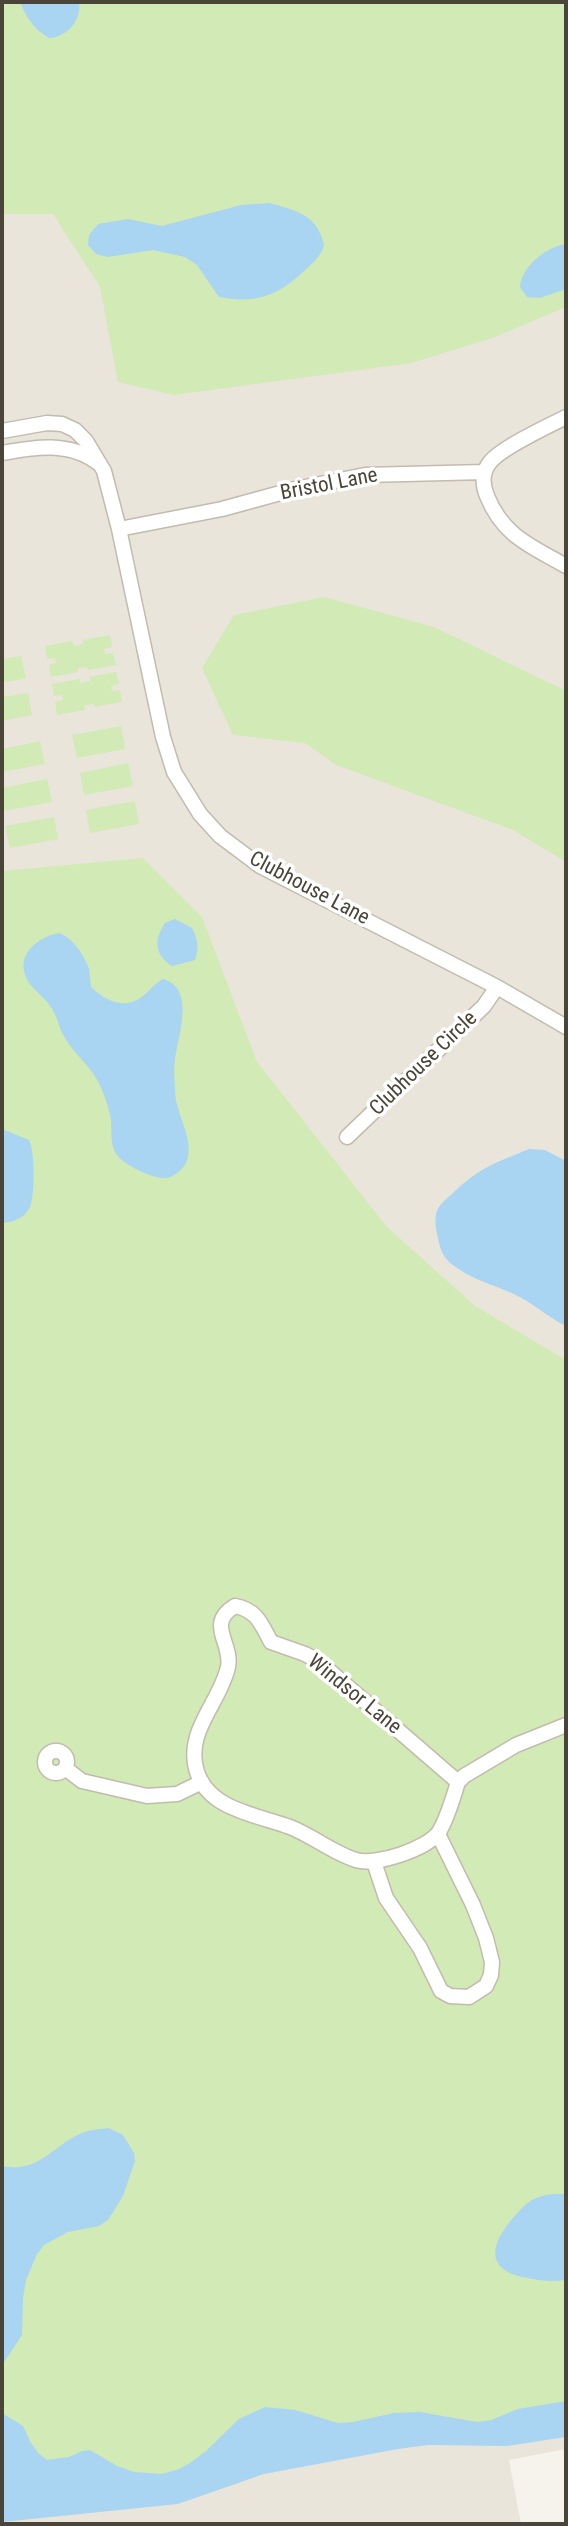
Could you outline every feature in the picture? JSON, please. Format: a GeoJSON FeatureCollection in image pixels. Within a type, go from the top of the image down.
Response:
{"type":"FeatureCollection","features":[{"type":"Feature","properties":{"kind":"street"},"geometry":{"type":"LineString","coordinates":[[566,417],[497,456],[485,472],[485,492],[492,510],[504,527],[519,540],[566,566]]}},
{"type":"Feature","properties":{"kind":"street","name":"Clubhouse Lane"},"geometry":{"type":"LineString","coordinates":[[2,430],[47,423],[62,424],[75,430],[86,441],[108,480],[163,737],[174,772],[200,814],[220,836],[260,866],[497,986],[566,1027]]}},
{"type":"Feature","properties":{"kind":"street"},"geometry":{"type":"LineString","coordinates":[[2,453],[62,447],[85,455],[99,464]]}},
{"type":"Feature","properties":{"kind":"street","name":"Bristol Lane"},"geometry":{"type":"LineString","coordinates":[[119,529],[222,509],[295,489],[365,475],[485,472]]}},
{"type":"Feature","properties":{"kind":"street","name":"Clubhouse Circle"},"geometry":{"type":"LineString","coordinates":[[347,1137],[484,1006],[497,986]]}},
{"type":"Feature","properties":{"kind":"street","name":"Windsor Lane"},"geometry":{"type":"LineString","coordinates":[[202,1783],[195,1764],[195,1744],[199,1726],[227,1670],[229,1658],[220,1629],[226,1611],[235,1606],[254,1613],[271,1642],[318,1661],[458,1782]]}},
{"type":"Feature","properties":{"kind":"street"},"geometry":{"type":"LineString","coordinates":[[65,1768],[82,1781],[148,1796],[177,1794],[202,1783],[215,1796],[239,1810],[291,1827],[355,1860],[374,1862],[415,1848],[438,1834],[458,1782],[483,1762],[516,1745],[566,1726]]}},
{"type":"Feature","properties":{"kind":"street"},"geometry":{"type":"LineString","coordinates":[[374,1862],[386,1898],[420,1948],[441,1991],[450,1996],[468,1997],[486,1986],[491,1975],[492,1962],[473,1905],[438,1834]]}},
{"type":"Feature","properties":{"kind":"shaded area"},"geometry":{"type":"Polygon","coordinates":[[[2,2],[566,2],[566,2449],[509,2460],[521,2524],[2,2524],[2,2]]]}},
{"type":"Feature","properties":{"kind":"green space"},"geometry":{"type":"Polygon","coordinates":[[[2,2],[566,2],[566,307],[495,337],[412,363],[174,395],[118,382],[100,287],[53,214],[2,214],[2,2]]]}},
{"type":"Feature","properties":{"kind":"green space"},"geometry":{"type":"Polygon","coordinates":[[[324,597],[434,627],[566,691],[566,862],[513,830],[336,765],[305,743],[233,735],[202,668],[234,615],[324,597]]]}},
{"type":"Feature","properties":{"kind":"green space"},"geometry":{"type":"Polygon","coordinates":[[[110,635],[112,647],[104,649],[105,654],[113,653],[116,665],[88,670],[87,667],[78,668],[78,672],[51,677],[49,665],[56,663],[55,658],[47,659],[45,646],[72,641],[74,646],[83,644],[83,640],[110,635]]]}},
{"type":"Feature","properties":{"kind":"green space"},"geometry":{"type":"Polygon","coordinates":[[[21,656],[26,678],[2,683],[2,659],[21,656]]]}},
{"type":"Feature","properties":{"kind":"green space"},"geometry":{"type":"Polygon","coordinates":[[[116,672],[119,684],[111,686],[112,691],[120,690],[122,702],[95,707],[94,704],[84,705],[85,710],[57,715],[55,702],[63,700],[62,695],[54,696],[52,684],[79,679],[80,683],[90,681],[89,677],[116,672]]]}},
{"type":"Feature","properties":{"kind":"green space"},"geometry":{"type":"Polygon","coordinates":[[[28,693],[32,715],[2,721],[2,697],[28,693]]]}},
{"type":"Feature","properties":{"kind":"green space"},"geometry":{"type":"Polygon","coordinates":[[[121,726],[125,749],[77,758],[72,735],[121,726]]]}},
{"type":"Feature","properties":{"kind":"green space"},"geometry":{"type":"Polygon","coordinates":[[[40,741],[45,764],[2,772],[2,749],[40,741]]]}},
{"type":"Feature","properties":{"kind":"green space"},"geometry":{"type":"Polygon","coordinates":[[[128,763],[133,786],[84,795],[80,773],[128,763]]]}},
{"type":"Feature","properties":{"kind":"green space"},"geometry":{"type":"Polygon","coordinates":[[[47,779],[52,802],[3,811],[2,788],[47,779]]]}},
{"type":"Feature","properties":{"kind":"green space"},"geometry":{"type":"Polygon","coordinates":[[[135,801],[139,824],[90,833],[86,810],[135,801]]]}},
{"type":"Feature","properties":{"kind":"green space"},"geometry":{"type":"Polygon","coordinates":[[[54,817],[58,839],[10,848],[5,826],[54,817]]]}},
{"type":"Feature","properties":{"kind":"green space"},"geometry":{"type":"Polygon","coordinates":[[[143,858],[202,917],[257,1062],[387,1227],[475,1306],[566,1360],[566,2414],[2,2509],[2,871],[143,858]]]}},
{"type":"Feature","properties":{"kind":"water"},"geometry":{"type":"Polygon","coordinates":[[[20,2],[79,2],[78,15],[67,31],[49,38],[31,23],[20,2]]]}},
{"type":"Feature","properties":{"kind":"water"},"geometry":{"type":"Polygon","coordinates":[[[270,203],[311,220],[321,235],[324,246],[316,260],[294,280],[265,296],[244,299],[219,297],[197,265],[185,257],[153,250],[108,257],[96,254],[88,245],[89,235],[98,224],[128,219],[162,226],[241,205],[270,203]]]}},
{"type":"Feature","properties":{"kind":"water"},"geometry":{"type":"Polygon","coordinates":[[[566,244],[566,289],[540,298],[527,297],[520,287],[530,265],[543,253],[566,244]]]}},
{"type":"Feature","properties":{"kind":"water"},"geometry":{"type":"Polygon","coordinates":[[[175,919],[192,928],[197,948],[195,960],[172,966],[159,952],[158,941],[165,923],[175,919]]]}},
{"type":"Feature","properties":{"kind":"water"},"geometry":{"type":"Polygon","coordinates":[[[59,933],[69,938],[77,948],[89,969],[91,987],[106,998],[118,1003],[131,1002],[141,998],[163,979],[173,984],[179,992],[182,1014],[174,1064],[175,1091],[187,1136],[188,1154],[184,1166],[171,1177],[145,1173],[118,1157],[113,1148],[110,1115],[100,1085],[65,1038],[49,1004],[26,977],[24,963],[29,951],[39,941],[59,933]]]}},
{"type":"Feature","properties":{"kind":"water"},"geometry":{"type":"Polygon","coordinates":[[[2,1129],[29,1140],[34,1174],[32,1201],[28,1211],[18,1219],[2,1223],[2,1129]]]}},
{"type":"Feature","properties":{"kind":"water"},"geometry":{"type":"Polygon","coordinates":[[[529,1149],[545,1150],[566,1161],[566,1326],[516,1295],[471,1276],[453,1265],[442,1253],[437,1235],[436,1214],[445,1200],[479,1172],[529,1149]]]}},
{"type":"Feature","properties":{"kind":"water"},"geometry":{"type":"Polygon","coordinates":[[[109,2128],[123,2135],[134,2153],[135,2161],[123,2196],[108,2220],[99,2226],[68,2232],[44,2245],[37,2254],[26,2280],[22,2335],[3,2364],[2,2372],[2,2166],[26,2166],[82,2133],[109,2128]]]}},
{"type":"Feature","properties":{"kind":"water"},"geometry":{"type":"Polygon","coordinates":[[[550,2194],[566,2194],[566,2280],[538,2280],[514,2275],[504,2269],[498,2263],[496,2247],[514,2217],[534,2199],[550,2194]]]}},
{"type":"Feature","properties":{"kind":"water"},"geometry":{"type":"Polygon","coordinates":[[[566,2401],[566,2437],[507,2446],[428,2445],[398,2449],[264,2474],[178,2504],[2,2522],[2,2413],[23,2426],[38,2453],[47,2460],[90,2450],[117,2466],[134,2472],[162,2474],[190,2463],[239,2419],[265,2407],[295,2410],[338,2423],[394,2413],[420,2412],[477,2422],[491,2420],[518,2409],[566,2401]]]}}]}
